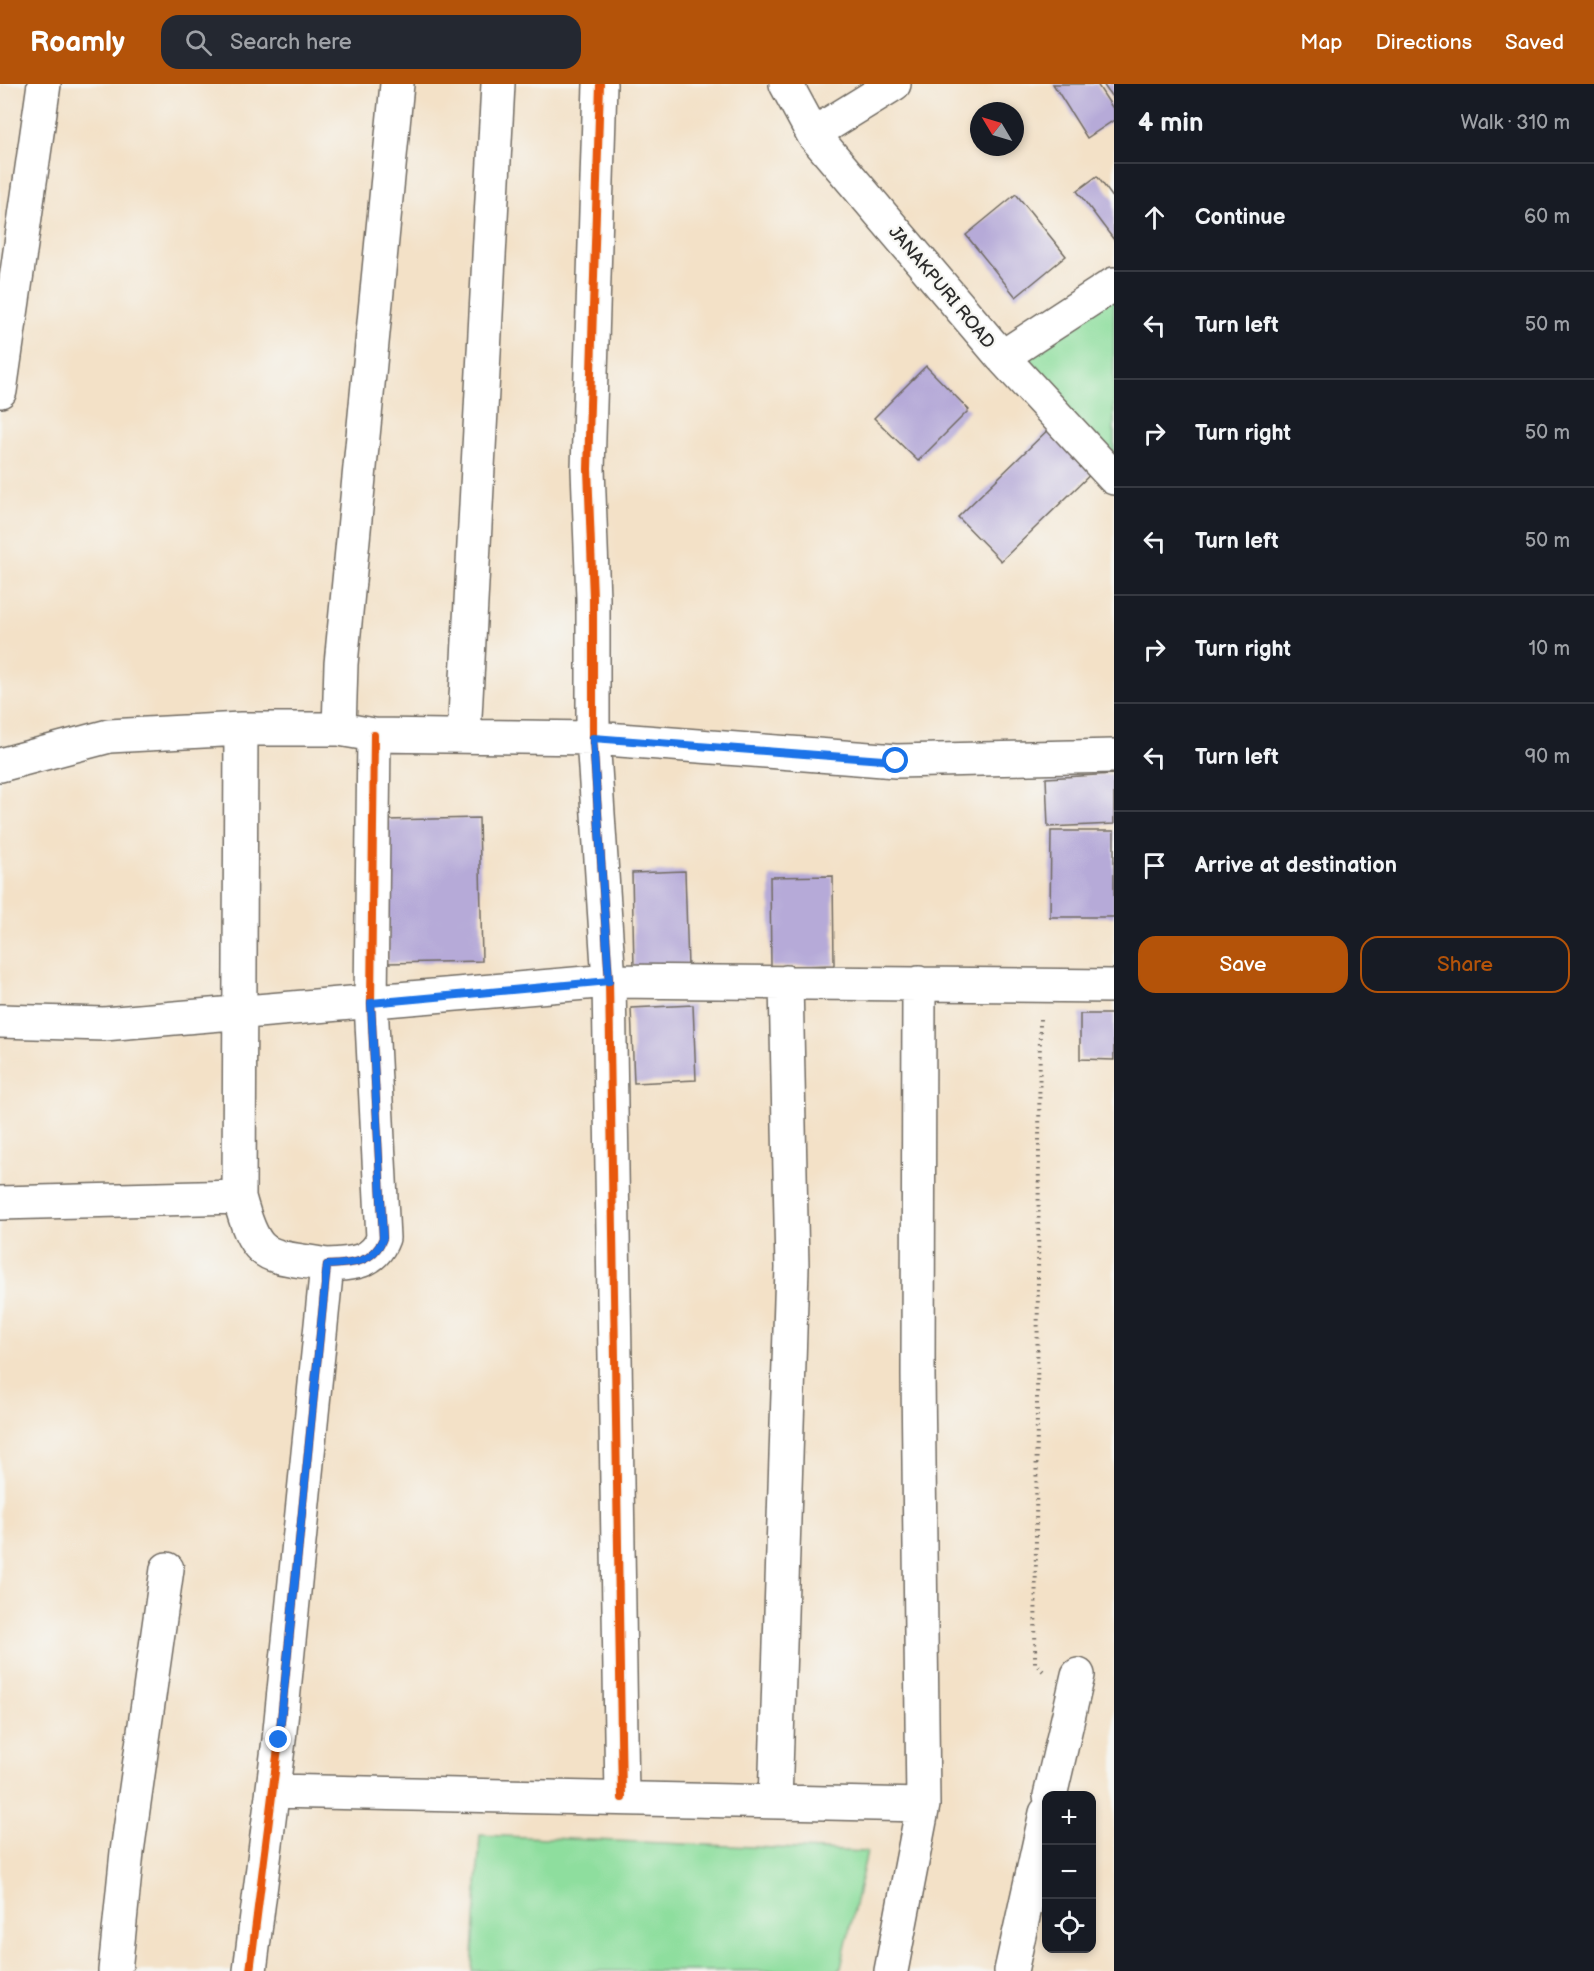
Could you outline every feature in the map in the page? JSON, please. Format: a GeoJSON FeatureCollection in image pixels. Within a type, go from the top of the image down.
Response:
{"type":"FeatureCollection","features":[{"type":"Feature","properties":{"kind":"street"},"geometry":{"type":"LineString","coordinates":[[0,391],[44,84]]}},
{"type":"Feature","properties":{"kind":"street"},"geometry":{"type":"LineString","coordinates":[[339,729],[342,652],[397,84]]}},
{"type":"Feature","properties":{"kind":"street"},"geometry":{"type":"LineString","coordinates":[[464,736],[498,84]]}},
{"type":"Feature","properties":{"kind":"street"},"geometry":{"type":"LineString","coordinates":[[600,84],[588,469],[593,598],[593,738],[609,981],[622,1798]]}},
{"type":"Feature","properties":{"kind":"street","name":"JANAKPURI ROAD"},"geometry":{"type":"LineString","coordinates":[[786,84],[813,134],[1002,357],[1114,478]]}},
{"type":"Feature","properties":{"kind":"street"},"geometry":{"type":"LineString","coordinates":[[813,134],[894,84]]}},
{"type":"Feature","properties":{"kind":"street"},"geometry":{"type":"LineString","coordinates":[[1002,357],[1114,284]]}},
{"type":"Feature","properties":{"kind":"street"},"geometry":{"type":"LineString","coordinates":[[241,729],[238,1197],[252,1240],[259,1248],[272,1256],[327,1265],[369,1259],[379,1249],[383,1238],[371,1003],[374,735]]}},
{"type":"Feature","properties":{"kind":"street"},"geometry":{"type":"LineString","coordinates":[[0,765],[109,736],[241,729],[339,729],[374,735],[593,738],[896,761],[1114,756]]}},
{"type":"Feature","properties":{"kind":"street"},"geometry":{"type":"LineString","coordinates":[[0,1021],[104,1024],[609,981],[1114,986]]}},
{"type":"Feature","properties":{"kind":"street"},"geometry":{"type":"LineString","coordinates":[[775,1802],[792,1268],[786,982]]}},
{"type":"Feature","properties":{"kind":"street"},"geometry":{"type":"LineString","coordinates":[[891,1971],[923,1805],[918,1376],[919,983]]}},
{"type":"Feature","properties":{"kind":"street"},"geometry":{"type":"LineString","coordinates":[[0,1203],[238,1197]]}},
{"type":"Feature","properties":{"kind":"street"},"geometry":{"type":"LineString","coordinates":[[250,1971],[273,1791],[327,1265]]}},
{"type":"Feature","properties":{"kind":"street"},"geometry":{"type":"LineString","coordinates":[[116,1971],[127,1852],[167,1569]]}},
{"type":"Feature","properties":{"kind":"street"},"geometry":{"type":"LineString","coordinates":[[1051,1791],[1078,1676]]}},
{"type":"Feature","properties":{"kind":"street"},"geometry":{"type":"LineString","coordinates":[[273,1791],[923,1805]]}},
{"type":"Feature","properties":{"kind":"street"},"geometry":{"type":"LineString","coordinates":[[1011,1971],[1042,1835]]}},
{"type":"Feature","properties":{"kind":"path"},"geometry":{"type":"LineString","coordinates":[[1040,985],[1035,1663],[1043,1671],[1078,1676]]}},
{"type":"Feature","properties":{"kind":"green space"},"geometry":{"type":"Polygon","coordinates":[[[1114,284],[1114,478],[1002,357],[1114,284]]]}},
{"type":"Feature","properties":{"kind":"green space"},"geometry":{"type":"Polygon","coordinates":[[[480,1835],[867,1852],[840,1971],[472,1971],[480,1835]]]}},
{"type":"Feature","properties":{"kind":"building"},"geometry":{"type":"Polygon","coordinates":[[[1053,84],[1097,84],[1114,110],[1114,120],[1087,138],[1053,84]]]}},
{"type":"Feature","properties":{"kind":"building"},"geometry":{"type":"Polygon","coordinates":[[[1103,84],[1114,84],[1114,100],[1103,84]]]}},
{"type":"Feature","properties":{"kind":"building"},"geometry":{"type":"Polygon","coordinates":[[[1097,176],[1114,199],[1114,240],[1077,191],[1097,176]]]}},
{"type":"Feature","properties":{"kind":"building"},"geometry":{"type":"Polygon","coordinates":[[[1016,194],[1066,256],[1016,297],[966,235],[1016,194]]]}},
{"type":"Feature","properties":{"kind":"building"},"geometry":{"type":"Polygon","coordinates":[[[926,366],[969,410],[918,461],[874,418],[926,366]]]}},
{"type":"Feature","properties":{"kind":"building"},"geometry":{"type":"Polygon","coordinates":[[[1057,421],[1100,465],[1001,561],[958,517],[1057,421]]]}},
{"type":"Feature","properties":{"kind":"building"},"geometry":{"type":"Polygon","coordinates":[[[1114,774],[1114,824],[1048,827],[1046,778],[1114,774]]]}},
{"type":"Feature","properties":{"kind":"building"},"geometry":{"type":"Polygon","coordinates":[[[479,818],[482,961],[388,963],[386,820],[479,818]]]}},
{"type":"Feature","properties":{"kind":"building"},"geometry":{"type":"Polygon","coordinates":[[[1051,831],[1114,831],[1114,917],[1050,917],[1051,831]]]}},
{"type":"Feature","properties":{"kind":"building"},"geometry":{"type":"Polygon","coordinates":[[[685,871],[688,967],[634,969],[632,873],[685,871]]]}},
{"type":"Feature","properties":{"kind":"building"},"geometry":{"type":"Polygon","coordinates":[[[833,876],[834,965],[771,967],[770,877],[833,876]]]}},
{"type":"Feature","properties":{"kind":"building"},"geometry":{"type":"Polygon","coordinates":[[[693,1005],[696,1080],[634,1083],[631,1008],[693,1005]]]}},
{"type":"Feature","properties":{"kind":"building"},"geometry":{"type":"Polygon","coordinates":[[[1080,1014],[1114,1014],[1114,1060],[1080,1059],[1080,1014]]]}},
{"type":"Feature","properties":{"kind":"cycle path"},"geometry":{"type":"LineString","coordinates":[[600,84],[588,469],[593,598],[593,738],[609,981],[622,1798]]}},
{"type":"Feature","properties":{"kind":"cycle path"},"geometry":{"type":"LineString","coordinates":[[250,1971],[279,1740],[327,1265],[353,1263],[368,1257],[374,1253],[383,1238],[371,1003],[374,735]]}},
{"type":"Feature","properties":{"kind":"route"},"geometry":{"type":"LineString","coordinates":[[279,1740],[327,1265],[369,1259],[379,1249],[383,1238],[371,1003],[609,981],[593,738],[896,761]]}}]}
